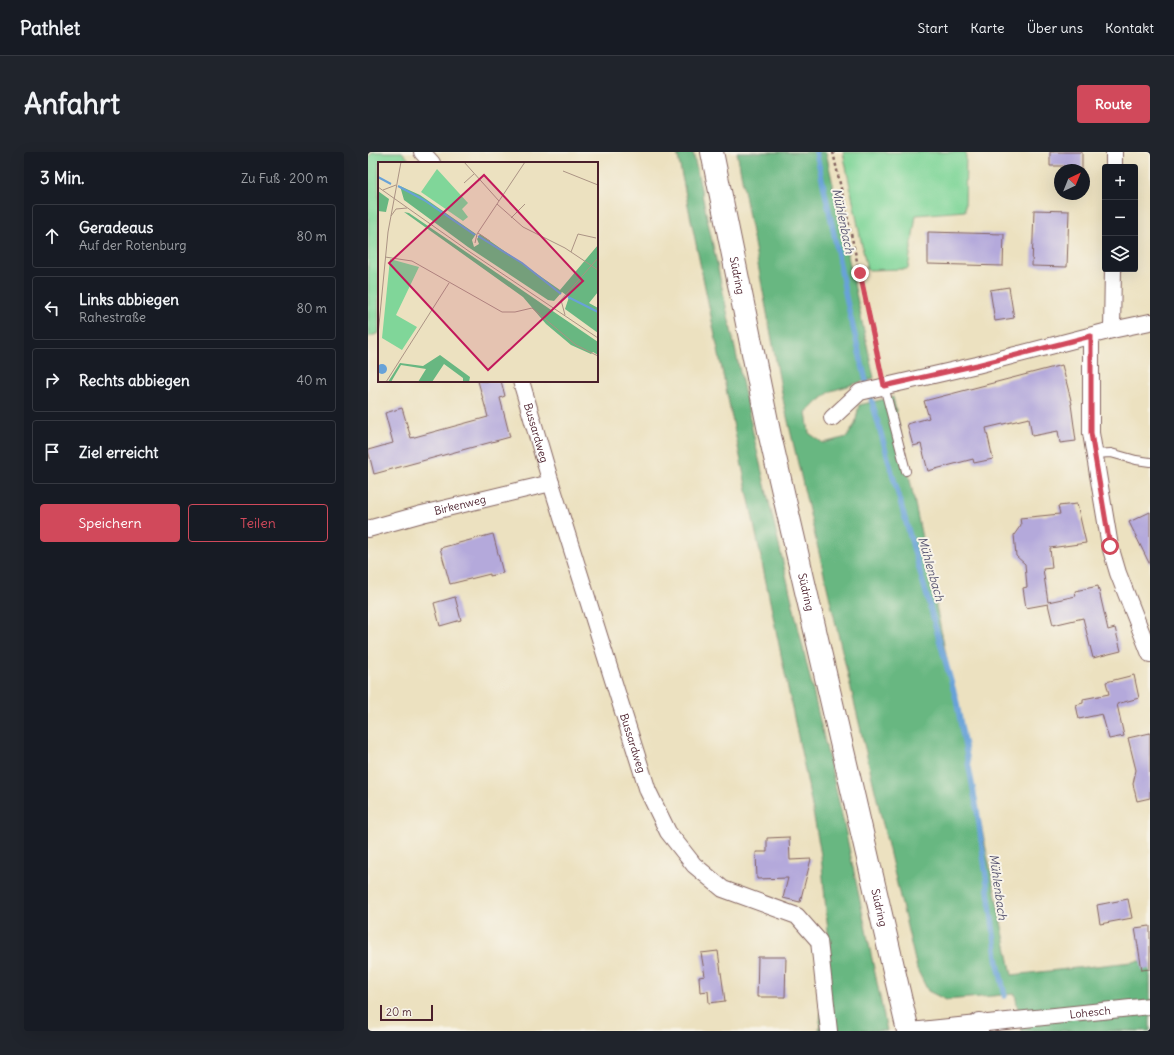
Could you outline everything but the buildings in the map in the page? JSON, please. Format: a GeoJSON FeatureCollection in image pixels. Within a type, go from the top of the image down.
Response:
{"type":"FeatureCollection","features":[{"type":"Feature","properties":{"kind":"main road","name":"Südring"},"geometry":{"type":"LineString","coordinates":[[712,152],[770,436],[910,1031]]}},
{"type":"Feature","properties":{"kind":"street"},"geometry":{"type":"LineString","coordinates":[[422,152],[431,162]]}},
{"type":"Feature","properties":{"kind":"street"},"geometry":{"type":"LineString","coordinates":[[1114,152],[1114,164]]}},
{"type":"Feature","properties":{"kind":"street"},"geometry":{"type":"LineString","coordinates":[[1112,330],[1113,272]]}},
{"type":"Feature","properties":{"kind":"street"},"geometry":{"type":"LineString","coordinates":[[832,418],[860,392],[977,365],[1112,330],[1150,322]]}},
{"type":"Feature","properties":{"kind":"street"},"geometry":{"type":"LineString","coordinates":[[1091,336],[1091,433],[1110,546],[1118,573],[1150,654]]}},
{"type":"Feature","properties":{"kind":"street","name":"Bussardweg"},"geometry":{"type":"LineString","coordinates":[[521,382],[551,483],[648,791],[668,832],[694,865],[723,889],[797,916],[819,941],[829,1031]]}},
{"type":"Feature","properties":{"kind":"street","name":"Birkenweg"},"geometry":{"type":"LineString","coordinates":[[368,529],[430,512],[551,483]]}},
{"type":"Feature","properties":{"kind":"street","name":"Lohesch"},"geometry":{"type":"LineString","coordinates":[[910,1031],[977,1028],[1150,1006]]}},
{"type":"Feature","properties":{"kind":"lane"},"geometry":{"type":"LineString","coordinates":[[881,387],[906,471]]}},
{"type":"Feature","properties":{"kind":"lane"},"geometry":{"type":"LineString","coordinates":[[1095,454],[1111,453],[1150,462]]}},
{"type":"Feature","properties":{"kind":"path"},"geometry":{"type":"LineString","coordinates":[[833,152],[881,387]]}},
{"type":"Feature","properties":{"kind":"green space"},"geometry":{"type":"Polygon","coordinates":[[[373,152],[402,152],[411,162],[378,162],[378,333],[368,337],[368,157],[373,152]]]}},
{"type":"Feature","properties":{"kind":"green space"},"geometry":{"type":"Polygon","coordinates":[[[677,152],[693,152],[755,442],[844,824],[887,1031],[819,1031],[829,943],[821,855],[808,785],[677,152]]]}},
{"type":"Feature","properties":{"kind":"green space"},"geometry":{"type":"Polygon","coordinates":[[[737,152],[826,152],[874,378],[831,391],[806,412],[809,433],[823,443],[847,437],[855,424],[859,405],[893,397],[1012,975],[1150,960],[1150,1031],[1022,1031],[1015,994],[946,1000],[928,991],[917,969],[784,404],[737,152]]]}},
{"type":"Feature","properties":{"kind":"green space"},"geometry":{"type":"Polygon","coordinates":[[[843,152],[966,152],[965,211],[916,215],[908,269],[867,270],[843,152]]]}},
{"type":"Feature","properties":{"kind":"waterway","name":"Mühlenbach"},"geometry":{"type":"LineString","coordinates":[[816,152],[847,302],[865,377],[956,699],[977,810],[998,964],[1005,996]]}},
{"type":"Feature","properties":{"kind":"route"},"geometry":{"type":"LineString","coordinates":[[860,273],[884,386],[977,365],[1091,336],[1091,433],[1110,546]]}}]}
